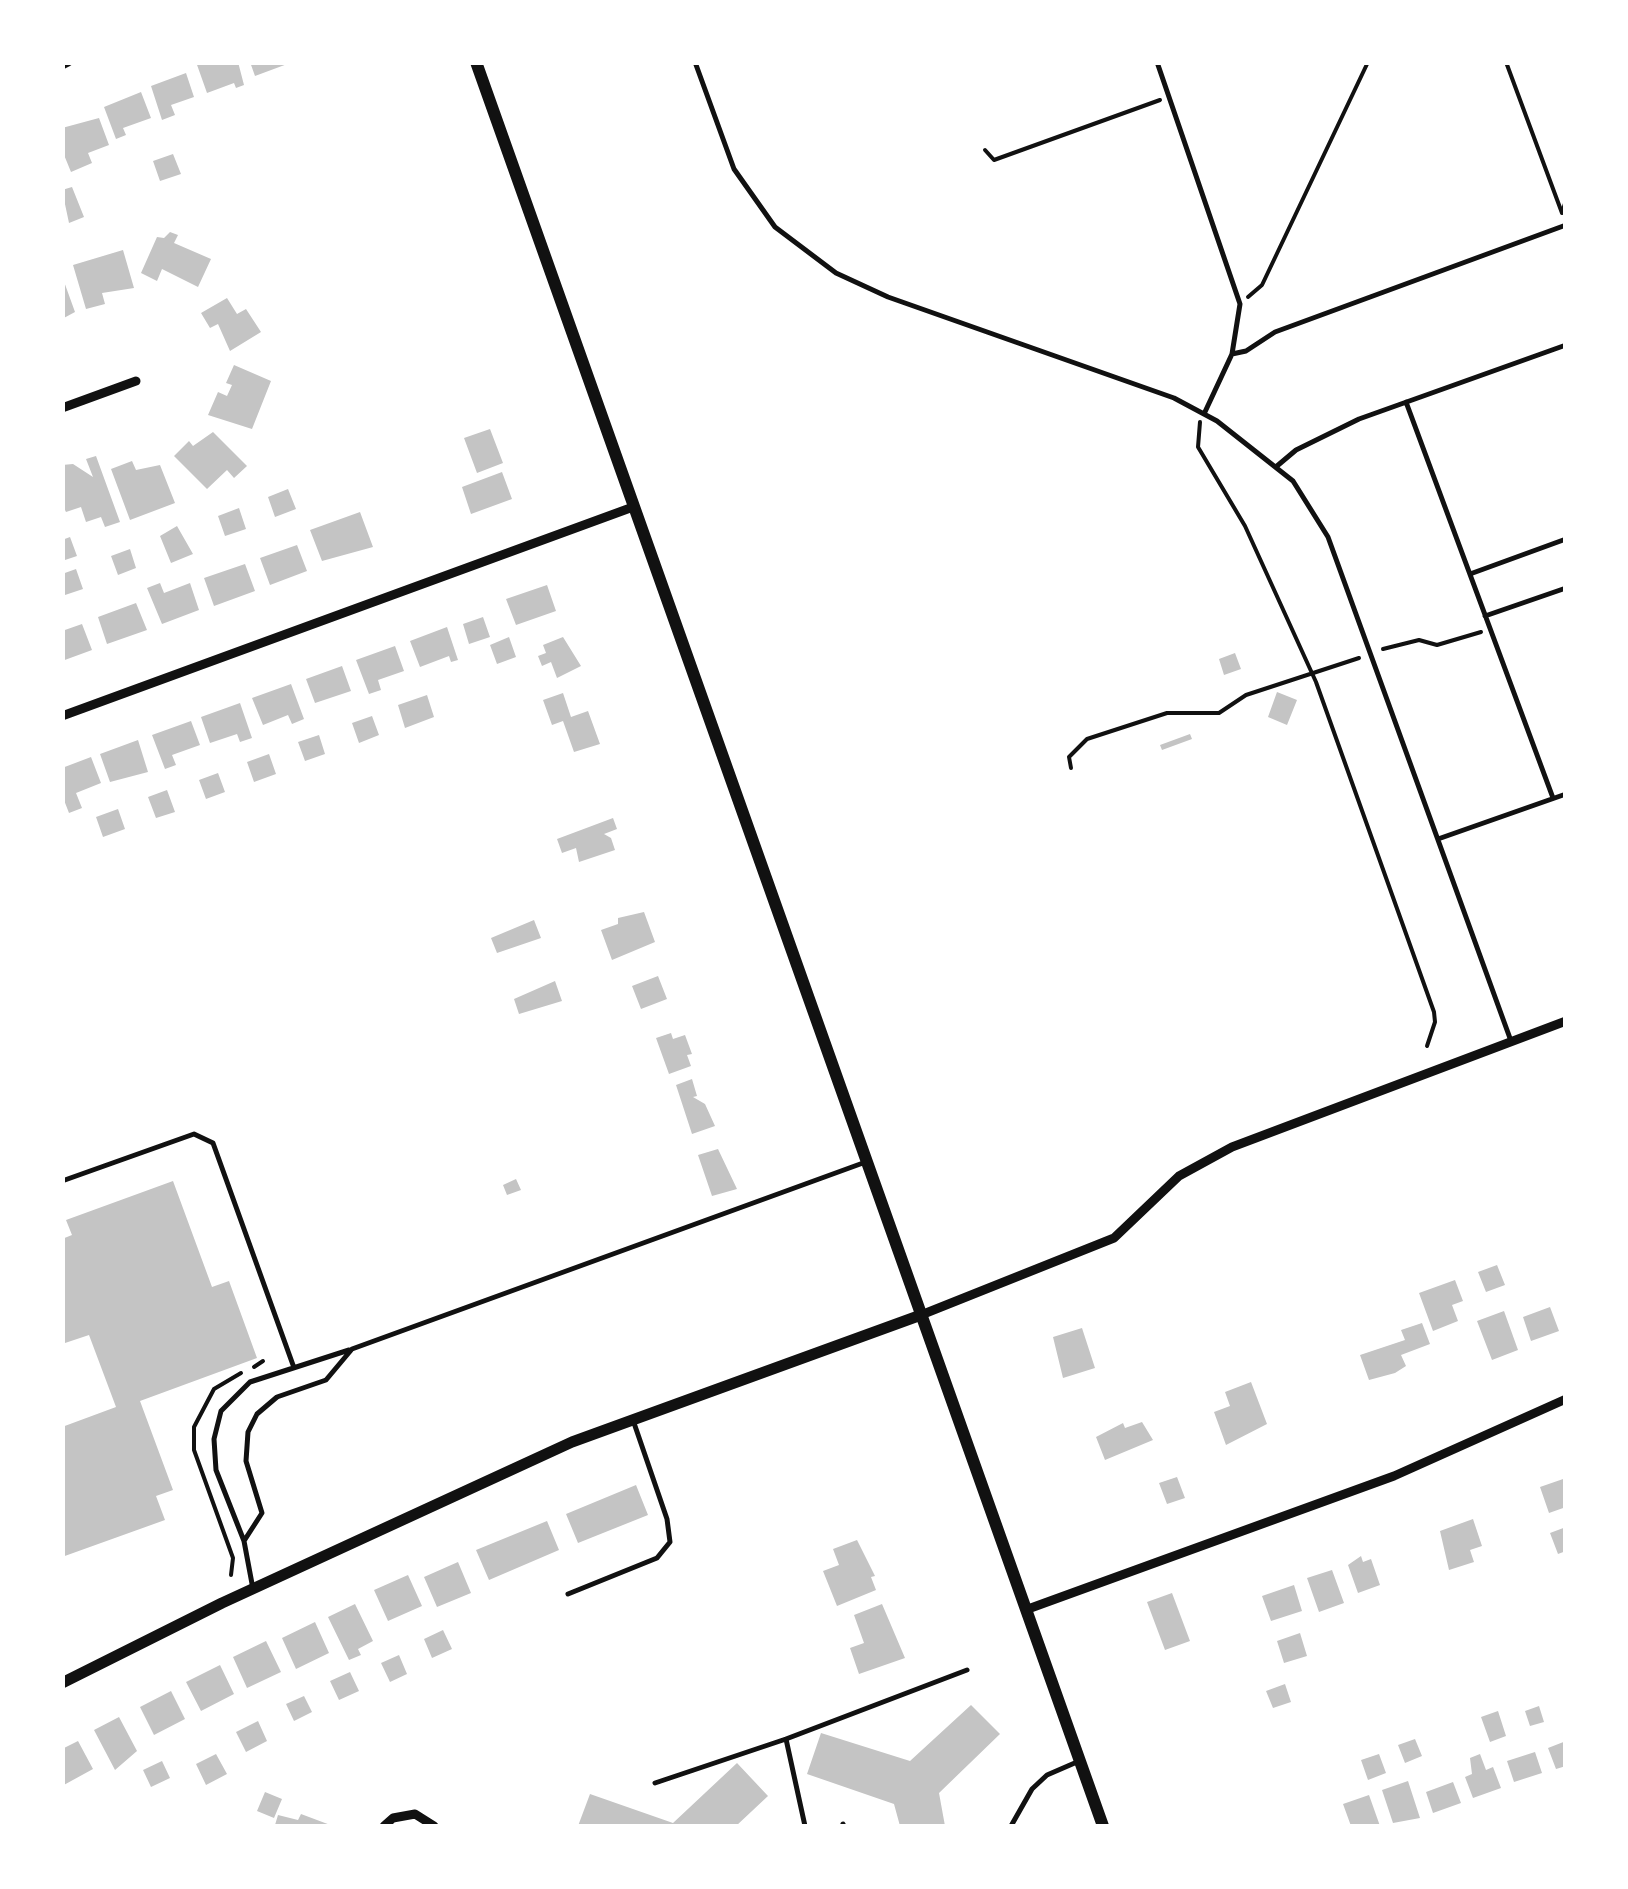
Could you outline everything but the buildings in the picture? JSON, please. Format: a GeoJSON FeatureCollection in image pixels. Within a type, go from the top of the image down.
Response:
{"type":"FeatureCollection","features":[{"type":"Feature","properties":{"kind":"main road"},"geometry":{"type":"LineString","coordinates":[[476,62],[1103,1826]]}},
{"type":"Feature","properties":{"kind":"street"},"geometry":{"type":"LineString","coordinates":[[62,408],[136,381]]}},
{"type":"Feature","properties":{"kind":"street"},"geometry":{"type":"LineString","coordinates":[[62,716],[633,507]]}},
{"type":"Feature","properties":{"kind":"street"},"geometry":{"type":"LineString","coordinates":[[62,1683],[253,1589],[572,1442],[920,1315],[1114,1238],[1179,1176],[1232,1147],[1566,1021]]}},
{"type":"Feature","properties":{"kind":"street"},"geometry":{"type":"LineString","coordinates":[[1028,1610],[1394,1476],[1566,1399]]}},
{"type":"Feature","properties":{"kind":"street"},"geometry":{"type":"LineString","coordinates":[[384,1826],[404,1814],[424,1817],[434,1826]]}},
{"type":"Feature","properties":{"kind":"lane"},"geometry":{"type":"LineString","coordinates":[[696,62],[734,168],[775,226],[836,273],[888,298],[1174,398],[1204,414],[1293,482],[1328,537],[1511,1040]]}},
{"type":"Feature","properties":{"kind":"lane"},"geometry":{"type":"LineString","coordinates":[[1157,62],[1240,304],[1232,354],[1204,414]]}},
{"type":"Feature","properties":{"kind":"lane"},"geometry":{"type":"LineString","coordinates":[[1232,354],[1246,351],[1275,332],[1566,224]]}},
{"type":"Feature","properties":{"kind":"lane"},"geometry":{"type":"LineString","coordinates":[[1277,466],[1327,434],[1566,345]]}},
{"type":"Feature","properties":{"kind":"lane"},"geometry":{"type":"LineString","coordinates":[[1406,402],[1554,798]]}},
{"type":"Feature","properties":{"kind":"lane"},"geometry":{"type":"LineString","coordinates":[[1470,574],[1566,539]]}},
{"type":"Feature","properties":{"kind":"lane"},"geometry":{"type":"LineString","coordinates":[[1486,616],[1566,588]]}},
{"type":"Feature","properties":{"kind":"lane"},"geometry":{"type":"LineString","coordinates":[[1438,840],[1566,794]]}},
{"type":"Feature","properties":{"kind":"lane"},"geometry":{"type":"LineString","coordinates":[[62,1181],[194,1134],[212,1143],[293,1364]]}},
{"type":"Feature","properties":{"kind":"lane"},"geometry":{"type":"LineString","coordinates":[[253,1589],[244,1542],[216,1470],[214,1438],[221,1411],[234,1392],[293,1364],[352,1349],[866,1162]]}},
{"type":"Feature","properties":{"kind":"lane"},"geometry":{"type":"LineString","coordinates":[[244,1542],[262,1513],[246,1461],[248,1432],[257,1414],[276,1397],[326,1380],[352,1349]]}},
{"type":"Feature","properties":{"kind":"lane"},"geometry":{"type":"LineString","coordinates":[[568,1594],[657,1558],[670,1542],[667,1519],[632,1420]]}},
{"type":"Feature","properties":{"kind":"lane"},"geometry":{"type":"LineString","coordinates":[[655,1784],[968,1670]]}},
{"type":"Feature","properties":{"kind":"lane"},"geometry":{"type":"LineString","coordinates":[[786,1739],[805,1826]]}},
{"type":"Feature","properties":{"kind":"lane"},"geometry":{"type":"LineString","coordinates":[[1011,1826],[1032,1790],[1047,1775],[1080,1761]]}},
{"type":"Feature","properties":{"kind":"path"},"geometry":{"type":"LineString","coordinates":[[1240,304],[1262,286],[1368,62]]}},
{"type":"Feature","properties":{"kind":"path"},"geometry":{"type":"LineString","coordinates":[[1506,62],[1566,224]]}},
{"type":"Feature","properties":{"kind":"path"},"geometry":{"type":"LineString","coordinates":[[985,150],[994,160],[1169,97]]}},
{"type":"Feature","properties":{"kind":"path"},"geometry":{"type":"LineString","coordinates":[[1562,213],[1566,200]]}},
{"type":"Feature","properties":{"kind":"path"},"geometry":{"type":"LineString","coordinates":[[1204,414],[1196,430],[1198,447],[1245,526],[1313,673],[1434,1012],[1427,1046]]}},
{"type":"Feature","properties":{"kind":"path"},"geometry":{"type":"LineString","coordinates":[[1383,650],[1419,640],[1437,645],[1490,629]]}},
{"type":"Feature","properties":{"kind":"path"},"geometry":{"type":"LineString","coordinates":[[1071,768],[1069,756],[1086,739],[1167,713],[1220,713],[1246,694],[1358,658]]}}]}
